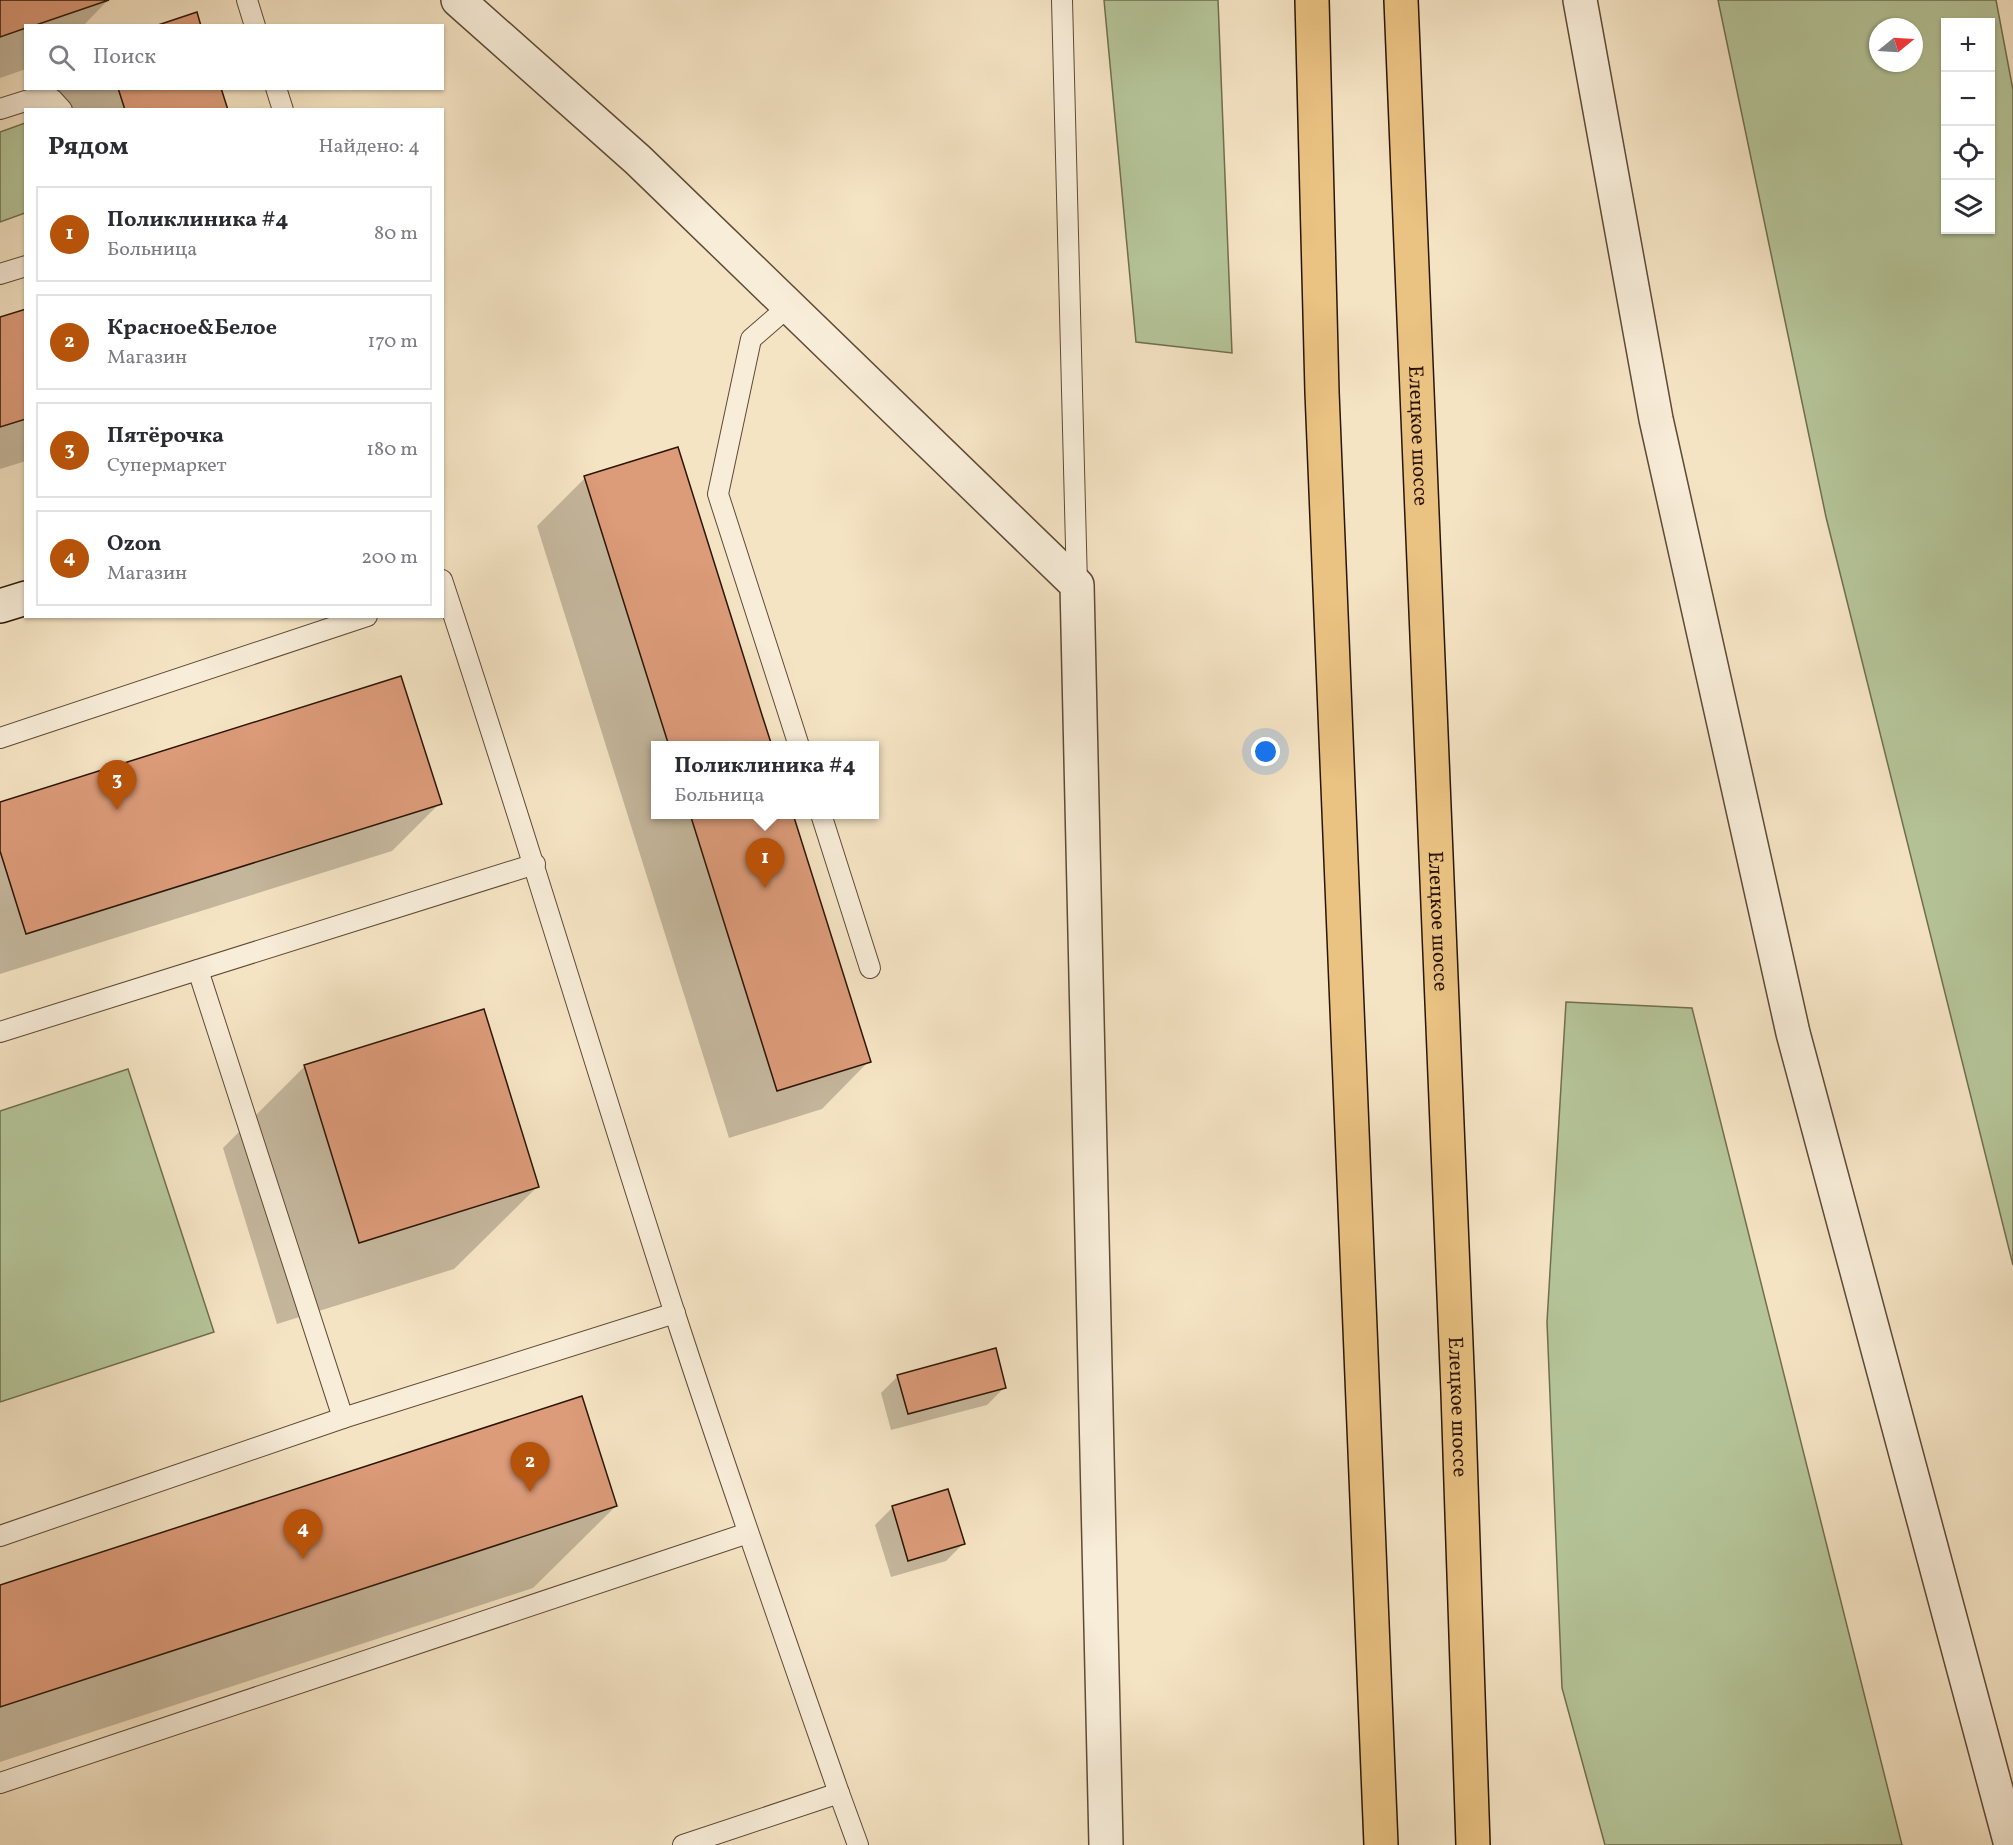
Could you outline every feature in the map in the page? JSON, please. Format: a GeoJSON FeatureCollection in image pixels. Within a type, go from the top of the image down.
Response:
{"type":"FeatureCollection","features":[{"type":"Feature","properties":{"kind":"main road"},"geometry":{"type":"LineString","coordinates":[[1312,0],[1322,380],[1381,1845]]}},
{"type":"Feature","properties":{"kind":"main road","name":"Елецкое шоссе"},"geometry":{"type":"LineString","coordinates":[[1401,0],[1458,1393],[1473,1845]]}},
{"type":"Feature","properties":{"kind":"street"},"geometry":{"type":"LineString","coordinates":[[458,0],[638,160],[1077,585],[1106,1845]]}},
{"type":"Feature","properties":{"kind":"street"},"geometry":{"type":"LineString","coordinates":[[1580,0],[1656,419],[1793,1033],[2011,1845]]}},
{"type":"Feature","properties":{"kind":"street"},"geometry":{"type":"LineString","coordinates":[[0,606],[24,599]]}},
{"type":"Feature","properties":{"kind":"lane"},"geometry":{"type":"LineString","coordinates":[[247,0],[254,24]]}},
{"type":"Feature","properties":{"kind":"lane"},"geometry":{"type":"LineString","coordinates":[[1062,0],[1077,585]]}},
{"type":"Feature","properties":{"kind":"lane"},"geometry":{"type":"LineString","coordinates":[[277,90],[281,108]]}},
{"type":"Feature","properties":{"kind":"lane"},"geometry":{"type":"LineString","coordinates":[[0,109],[35,98],[52,99],[60,108]]}},
{"type":"Feature","properties":{"kind":"lane"},"geometry":{"type":"LineString","coordinates":[[0,274],[24,267]]}},
{"type":"Feature","properties":{"kind":"lane"},"geometry":{"type":"LineString","coordinates":[[789,306],[751,339],[718,494],[797,741]]}},
{"type":"Feature","properties":{"kind":"lane"},"geometry":{"type":"LineString","coordinates":[[444,587],[535,864],[675,1313],[748,1533],[858,1845]]}},
{"type":"Feature","properties":{"kind":"lane"},"geometry":{"type":"LineString","coordinates":[[0,738],[361,618]]}},
{"type":"Feature","properties":{"kind":"lane"},"geometry":{"type":"LineString","coordinates":[[823,819],[870,968]]}},
{"type":"Feature","properties":{"kind":"lane"},"geometry":{"type":"LineString","coordinates":[[0,1032],[535,864]]}},
{"type":"Feature","properties":{"kind":"lane"},"geometry":{"type":"LineString","coordinates":[[198,970],[343,1418]]}},
{"type":"Feature","properties":{"kind":"lane"},"geometry":{"type":"LineString","coordinates":[[0,1536],[343,1418],[675,1313]]}},
{"type":"Feature","properties":{"kind":"lane"},"geometry":{"type":"LineString","coordinates":[[0,1783],[748,1533]]}},
{"type":"Feature","properties":{"kind":"lane"},"geometry":{"type":"LineString","coordinates":[[683,1845],[839,1793]]}},
{"type":"Feature","properties":{"kind":"green space"},"geometry":{"type":"Polygon","coordinates":[[[1104,0],[1218,0],[1232,353],[1136,342],[1104,0]]]}},
{"type":"Feature","properties":{"kind":"green space"},"geometry":{"type":"Polygon","coordinates":[[[1718,0],[1996,0],[2013,90],[2013,1265],[1826,517],[1718,0]]]}},
{"type":"Feature","properties":{"kind":"green space"},"geometry":{"type":"Polygon","coordinates":[[[24,123],[24,213],[0,222],[0,132],[24,123]]]}},
{"type":"Feature","properties":{"kind":"green space"},"geometry":{"type":"Polygon","coordinates":[[[1566,1002],[1692,1008],[1902,1845],[1605,1845],[1562,1688],[1547,1322],[1566,1002]]]}},
{"type":"Feature","properties":{"kind":"green space"},"geometry":{"type":"Polygon","coordinates":[[[128,1069],[214,1332],[0,1402],[0,1111],[128,1069]]]}},
{"type":"Feature","properties":{"kind":"building"},"geometry":{"type":"Polygon","coordinates":[[[0,0],[109,0],[39,24],[24,24],[24,29],[0,37],[0,0]]]}},
{"type":"Feature","properties":{"kind":"building"},"geometry":{"type":"Polygon","coordinates":[[[197,12],[200,24],[161,24],[197,12]]]}},
{"type":"Feature","properties":{"kind":"building"},"geometry":{"type":"Polygon","coordinates":[[[119,90],[222,90],[227,108],[124,108],[119,90]]]}},
{"type":"Feature","properties":{"kind":"building"},"geometry":{"type":"Polygon","coordinates":[[[24,310],[24,420],[0,427],[0,317],[24,310]]]}},
{"type":"Feature","properties":{"kind":"building"},"geometry":{"type":"Polygon","coordinates":[[[678,447],[770,741],[667,741],[584,476],[678,447]]]}},
{"type":"Feature","properties":{"kind":"building"},"geometry":{"type":"Polygon","coordinates":[[[401,676],[442,804],[26,934],[0,851],[0,802],[401,676]]]}},
{"type":"Feature","properties":{"kind":"building"},"geometry":{"type":"Polygon","coordinates":[[[692,819],[795,819],[871,1062],[777,1091],[692,819]]]}},
{"type":"Feature","properties":{"kind":"building"},"geometry":{"type":"Polygon","coordinates":[[[484,1009],[539,1187],[359,1243],[304,1065],[484,1009]]]}},
{"type":"Feature","properties":{"kind":"building"},"geometry":{"type":"Polygon","coordinates":[[[996,1348],[1006,1388],[908,1414],[897,1375],[996,1348]]]}},
{"type":"Feature","properties":{"kind":"building"},"geometry":{"type":"Polygon","coordinates":[[[582,1396],[617,1506],[0,1707],[0,1585],[582,1396]]]}},
{"type":"Feature","properties":{"kind":"building"},"geometry":{"type":"Polygon","coordinates":[[[948,1489],[965,1544],[908,1561],[892,1506],[948,1489]]]}},
{"type":"Feature","properties":{"kind":"place","name":"Пятёрочка"},"geometry":{"type":"Point","coordinates":[117,810]}},
{"type":"Feature","properties":{"kind":"place","name":"Поликлиника #4"},"geometry":{"type":"Point","coordinates":[765,888]}},
{"type":"Feature","properties":{"kind":"place","name":"Красное&Белое"},"geometry":{"type":"Point","coordinates":[530,1492]}},
{"type":"Feature","properties":{"kind":"place","name":"Ozon"},"geometry":{"type":"Point","coordinates":[303,1559]}}]}
